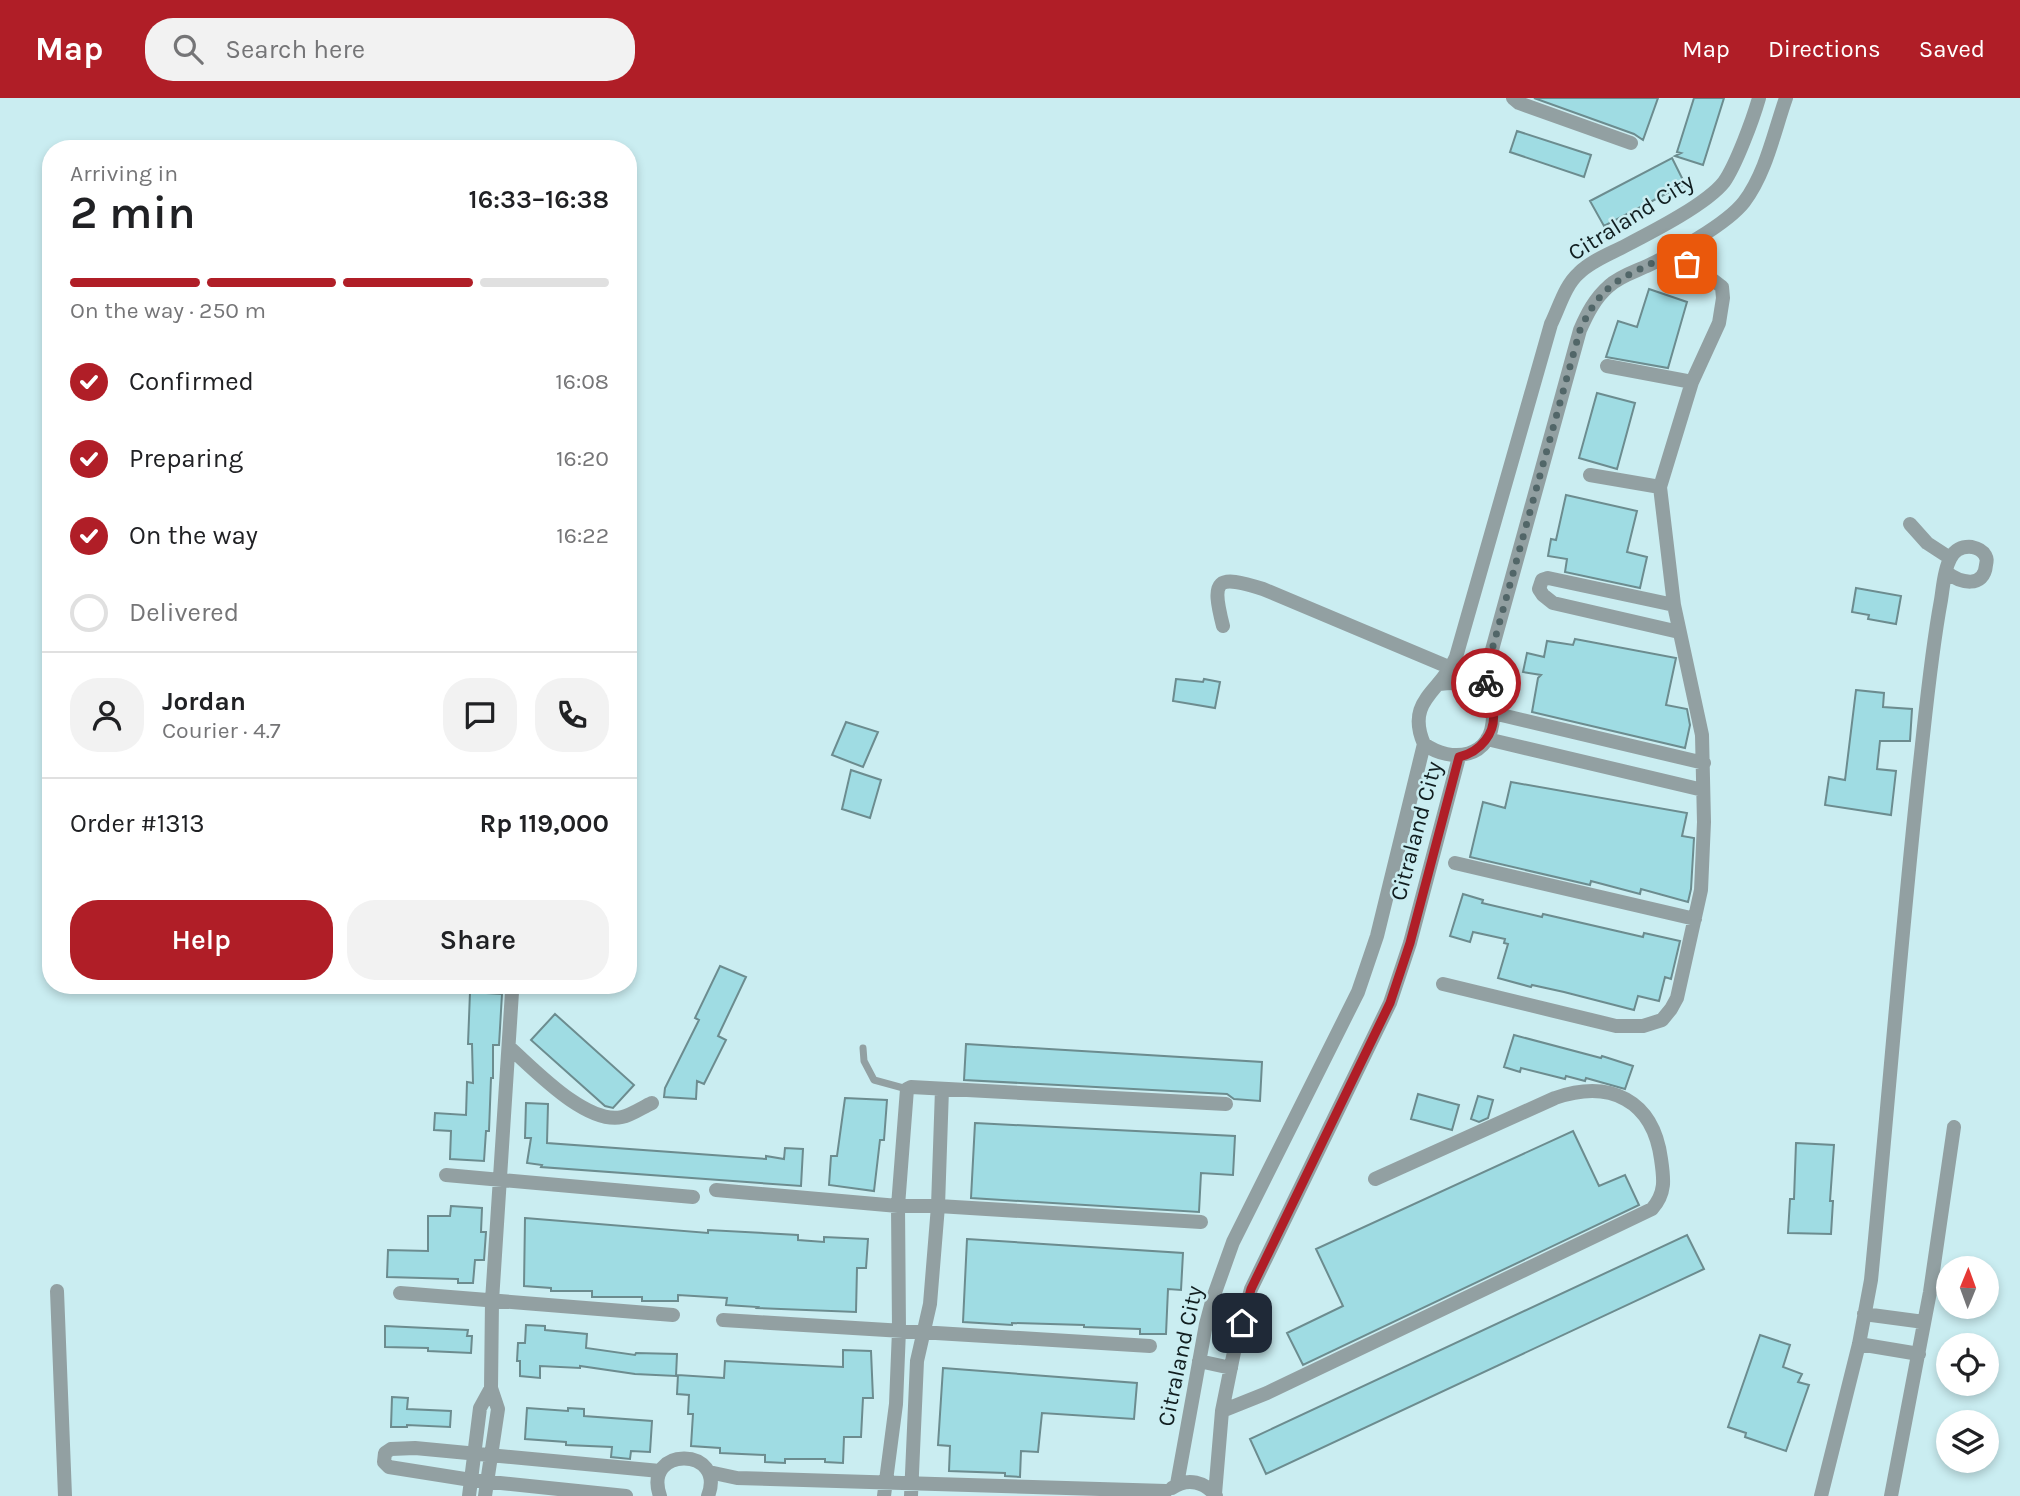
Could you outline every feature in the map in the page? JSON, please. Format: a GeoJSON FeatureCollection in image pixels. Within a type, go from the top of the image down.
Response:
{"type":"FeatureCollection","features":[{"type":"Feature","properties":{"kind":"street"},"geometry":{"type":"LineString","coordinates":[[1513,98],[1519,103],[1632,143]]}},
{"type":"Feature","properties":{"kind":"street","name":"Citraland City"},"geometry":{"type":"LineString","coordinates":[[1169,1491],[1213,1298],[1233,1242],[1358,992],[1377,936],[1424,744],[1419,732],[1419,710],[1430,692],[1451,668],[1551,324],[1570,284],[1579,273],[1595,261],[1655,230],[1713,193],[1725,180],[1759,98]]}},
{"type":"Feature","properties":{"kind":"street","name":"Citraland City"},"geometry":{"type":"LineString","coordinates":[[1493,713],[1487,696],[1487,668],[1580,330],[1589,309],[1608,286],[1619,278],[1669,254],[1726,220],[1743,203],[1757,181],[1786,98]]}},
{"type":"Feature","properties":{"kind":"street"},"geometry":{"type":"LineString","coordinates":[[1752,120],[1776,128]]}},
{"type":"Feature","properties":{"kind":"street"},"geometry":{"type":"LineString","coordinates":[[1443,984],[1616,1026],[1643,1026],[1662,1020],[1677,998],[1695,919],[1703,867],[1704,763],[1702,735],[1674,605],[1660,487],[1692,382],[1718,324],[1723,298],[1722,287],[1669,254]]}},
{"type":"Feature","properties":{"kind":"street"},"geometry":{"type":"LineString","coordinates":[[1607,366],[1692,382]]}},
{"type":"Feature","properties":{"kind":"street"},"geometry":{"type":"LineString","coordinates":[[1590,475],[1660,487]]}},
{"type":"Feature","properties":{"kind":"street"},"geometry":{"type":"LineString","coordinates":[[1821,1496],[1859,1344],[1871,1280],[1907,877],[1931,668],[1948,565],[1910,524]]}},
{"type":"Feature","properties":{"kind":"street"},"geometry":{"type":"LineString","coordinates":[[1674,605],[1548,578],[1542,580],[1539,589],[1542,595],[1553,603],[1679,632]]}},
{"type":"Feature","properties":{"kind":"street"},"geometry":{"type":"LineString","coordinates":[[1223,626],[1217,601],[1217,587],[1220,583],[1232,580],[1263,589],[1451,668]]}},
{"type":"Feature","properties":{"kind":"street"},"geometry":{"type":"LineString","coordinates":[[1439,684],[1468,684],[1487,696]]}},
{"type":"Feature","properties":{"kind":"street"},"geometry":{"type":"LineString","coordinates":[[1703,790],[1487,739],[1493,713],[1704,763]]}},
{"type":"Feature","properties":{"kind":"street","name":"Citraland City"},"geometry":{"type":"LineString","coordinates":[[1216,1495],[1222,1411],[1251,1289],[1390,1003],[1410,943],[1459,757],[1471,754],[1487,739]]}},
{"type":"Feature","properties":{"kind":"street"},"geometry":{"type":"LineString","coordinates":[[1424,744],[1433,750],[1459,757]]}},
{"type":"Feature","properties":{"kind":"street"},"geometry":{"type":"LineString","coordinates":[[1455,863],[1695,919]]}},
{"type":"Feature","properties":{"kind":"street"},"geometry":{"type":"LineString","coordinates":[[485,1489],[498,1409],[491,1388],[492,1301],[512,994]]}},
{"type":"Feature","properties":{"kind":"street"},"geometry":{"type":"LineString","coordinates":[[509,1047],[560,1093],[599,1116],[622,1117],[652,1103]]}},
{"type":"Feature","properties":{"kind":"street"},"geometry":{"type":"LineString","coordinates":[[884,1489],[896,1404],[898,1206],[907,1089],[911,1087],[1226,1104]]}},
{"type":"Feature","properties":{"kind":"street"},"geometry":{"type":"LineString","coordinates":[[911,1490],[917,1361],[930,1304],[942,1089]]}},
{"type":"Feature","properties":{"kind":"street"},"geometry":{"type":"LineString","coordinates":[[1222,1411],[1267,1393],[1652,1209],[1662,1198],[1664,1174],[1659,1144],[1651,1121],[1642,1110],[1623,1098],[1591,1092],[1571,1093],[1555,1098],[1375,1179]]}},
{"type":"Feature","properties":{"kind":"street"},"geometry":{"type":"LineString","coordinates":[[1891,1496],[1919,1354],[1954,1127]]}},
{"type":"Feature","properties":{"kind":"street"},"geometry":{"type":"LineString","coordinates":[[446,1174],[693,1197]]}},
{"type":"Feature","properties":{"kind":"street"},"geometry":{"type":"LineString","coordinates":[[716,1190],[898,1206],[1201,1222]]}},
{"type":"Feature","properties":{"kind":"street"},"geometry":{"type":"LineString","coordinates":[[57,1292],[65,1496]]}},
{"type":"Feature","properties":{"kind":"street"},"geometry":{"type":"LineString","coordinates":[[400,1293],[673,1315]]}},
{"type":"Feature","properties":{"kind":"street"},"geometry":{"type":"LineString","coordinates":[[1864,1314],[1924,1322]]}},
{"type":"Feature","properties":{"kind":"street"},"geometry":{"type":"LineString","coordinates":[[723,1320],[1150,1346]]}},
{"type":"Feature","properties":{"kind":"street"},"geometry":{"type":"LineString","coordinates":[[1859,1344],[1919,1354]]}},
{"type":"Feature","properties":{"kind":"street"},"geometry":{"type":"LineString","coordinates":[[1199,1361],[1231,1368]]}},
{"type":"Feature","properties":{"kind":"street"},"geometry":{"type":"LineString","coordinates":[[469,1496],[480,1408],[491,1388]]}},
{"type":"Feature","properties":{"kind":"street"},"geometry":{"type":"LineString","coordinates":[[626,1496],[485,1489],[471,1480],[389,1467],[384,1462],[385,1453],[391,1449],[415,1448],[660,1471]]}},
{"type":"Feature","properties":{"kind":"street"},"geometry":{"type":"LineString","coordinates":[[660,1496],[657,1480],[660,1471],[668,1462],[679,1458],[691,1458],[701,1463],[709,1472],[711,1488],[708,1496]]}},
{"type":"Feature","properties":{"kind":"street"},"geometry":{"type":"LineString","coordinates":[[709,1472],[737,1478],[884,1489],[1085,1493],[1169,1491]]}},
{"type":"Feature","properties":{"kind":"street","name":"Citraland City"},"geometry":{"type":"LineString","coordinates":[[1169,1491],[1187,1482],[1208,1487],[1216,1495]]}},
{"type":"Feature","properties":{"kind":"lane"},"geometry":{"type":"LineString","coordinates":[[863,1048],[864,1061],[874,1080],[907,1089]]}},
{"type":"Feature","properties":{"kind":"building"},"geometry":{"type":"Polygon","coordinates":[[[1534,98],[1658,98],[1643,140],[1634,134],[1534,98]]]}},
{"type":"Feature","properties":{"kind":"building"},"geometry":{"type":"Polygon","coordinates":[[[1694,98],[1724,98],[1703,165],[1675,156],[1681,153],[1677,152],[1694,98]]]}},
{"type":"Feature","properties":{"kind":"building"},"geometry":{"type":"Polygon","coordinates":[[[1517,131],[1591,155],[1584,177],[1510,152],[1517,131]]]}},
{"type":"Feature","properties":{"kind":"building"},"geometry":{"type":"Polygon","coordinates":[[[1672,158],[1685,184],[1604,226],[1590,201],[1672,158]]]}},
{"type":"Feature","properties":{"kind":"building"},"geometry":{"type":"Polygon","coordinates":[[[1649,289],[1687,302],[1668,368],[1606,357],[1618,321],[1637,327],[1649,289]]]}},
{"type":"Feature","properties":{"kind":"building"},"geometry":{"type":"Polygon","coordinates":[[[1597,393],[1635,403],[1617,469],[1579,458],[1597,393]]]}},
{"type":"Feature","properties":{"kind":"building"},"geometry":{"type":"Polygon","coordinates":[[[1566,495],[1637,511],[1627,552],[1647,557],[1640,588],[1565,572],[1567,559],[1548,556],[1551,539],[1556,540],[1566,495]]]}},
{"type":"Feature","properties":{"kind":"building"},"geometry":{"type":"Polygon","coordinates":[[[1856,588],[1901,596],[1896,624],[1868,619],[1869,615],[1852,612],[1856,588]]]}},
{"type":"Feature","properties":{"kind":"building"},"geometry":{"type":"Polygon","coordinates":[[[1575,639],[1676,658],[1666,705],[1687,709],[1690,725],[1685,748],[1532,712],[1538,678],[1541,675],[1523,672],[1527,653],[1544,657],[1547,641],[1573,645],[1575,639]]]}},
{"type":"Feature","properties":{"kind":"building"},"geometry":{"type":"Polygon","coordinates":[[[1176,679],[1220,682],[1215,708],[1173,701],[1176,679]]]}},
{"type":"Feature","properties":{"kind":"building"},"geometry":{"type":"Polygon","coordinates":[[[1856,690],[1884,693],[1883,707],[1912,709],[1910,741],[1880,741],[1877,769],[1896,771],[1891,815],[1825,805],[1829,777],[1845,780],[1856,690]]]}},
{"type":"Feature","properties":{"kind":"building"},"geometry":{"type":"Polygon","coordinates":[[[846,722],[878,732],[863,767],[832,755],[846,722]]]}},
{"type":"Feature","properties":{"kind":"building"},"geometry":{"type":"Polygon","coordinates":[[[851,770],[881,780],[870,818],[842,809],[851,770]]]}},
{"type":"Feature","properties":{"kind":"building"},"geometry":{"type":"Polygon","coordinates":[[[1511,782],[1687,813],[1682,836],[1694,838],[1688,902],[1641,889],[1640,894],[1591,881],[1590,885],[1470,857],[1483,802],[1505,808],[1511,782]]]}},
{"type":"Feature","properties":{"kind":"building"},"geometry":{"type":"Polygon","coordinates":[[[1463,894],[1483,900],[1482,903],[1542,917],[1543,914],[1643,937],[1644,933],[1680,941],[1671,979],[1665,977],[1659,1001],[1638,996],[1634,1010],[1498,978],[1508,944],[1504,943],[1505,939],[1473,932],[1470,942],[1450,936],[1463,894]]]}},
{"type":"Feature","properties":{"kind":"building"},"geometry":{"type":"Polygon","coordinates":[[[720,966],[746,977],[718,1036],[726,1040],[704,1084],[697,1081],[696,1099],[664,1097],[665,1088],[699,1020],[695,1018],[720,966]]]}},
{"type":"Feature","properties":{"kind":"building"},"geometry":{"type":"Polygon","coordinates":[[[470,994],[502,994],[499,1045],[493,1045],[489,1131],[486,1131],[484,1161],[450,1159],[451,1131],[434,1130],[435,1113],[466,1115],[467,1082],[473,1083],[472,1044],[468,1044],[470,994]]]}},
{"type":"Feature","properties":{"kind":"building"},"geometry":{"type":"Polygon","coordinates":[[[555,1014],[634,1085],[613,1108],[605,1106],[531,1040],[555,1014]]]}},
{"type":"Feature","properties":{"kind":"building"},"geometry":{"type":"Polygon","coordinates":[[[1514,1035],[1633,1066],[1625,1089],[1586,1078],[1585,1081],[1566,1076],[1565,1079],[1521,1068],[1520,1072],[1504,1067],[1514,1035]]]}},
{"type":"Feature","properties":{"kind":"building"},"geometry":{"type":"Polygon","coordinates":[[[966,1044],[1262,1062],[1260,1101],[1234,1099],[1227,1094],[964,1080],[966,1044]]]}},
{"type":"Feature","properties":{"kind":"building"},"geometry":{"type":"Polygon","coordinates":[[[1418,1094],[1459,1105],[1452,1130],[1411,1119],[1418,1094]]]}},
{"type":"Feature","properties":{"kind":"building"},"geometry":{"type":"Polygon","coordinates":[[[1478,1096],[1493,1100],[1488,1118],[1479,1122],[1471,1119],[1478,1096]]]}},
{"type":"Feature","properties":{"kind":"building"},"geometry":{"type":"Polygon","coordinates":[[[845,1098],[887,1100],[884,1140],[880,1140],[874,1191],[829,1185],[831,1156],[837,1156],[845,1098]]]}},
{"type":"Feature","properties":{"kind":"building"},"geometry":{"type":"Polygon","coordinates":[[[526,1103],[548,1104],[547,1143],[766,1159],[766,1156],[784,1159],[785,1148],[803,1149],[801,1186],[541,1167],[542,1165],[527,1163],[531,1138],[525,1138],[526,1103]]]}},
{"type":"Feature","properties":{"kind":"building"},"geometry":{"type":"Polygon","coordinates":[[[975,1123],[1235,1136],[1233,1175],[1201,1173],[1199,1212],[971,1198],[975,1123]]]}},
{"type":"Feature","properties":{"kind":"building"},"geometry":{"type":"Polygon","coordinates":[[[1573,1131],[1599,1186],[1625,1175],[1639,1205],[1303,1365],[1287,1333],[1343,1306],[1316,1249],[1573,1131]]]}},
{"type":"Feature","properties":{"kind":"building"},"geometry":{"type":"Polygon","coordinates":[[[1796,1143],[1834,1145],[1830,1201],[1833,1201],[1831,1234],[1788,1233],[1790,1199],[1794,1199],[1796,1143]]]}},
{"type":"Feature","properties":{"kind":"building"},"geometry":{"type":"Polygon","coordinates":[[[451,1206],[482,1208],[481,1232],[486,1232],[484,1260],[475,1260],[473,1283],[458,1283],[458,1279],[387,1277],[388,1250],[428,1251],[428,1216],[450,1216],[451,1206]]]}},
{"type":"Feature","properties":{"kind":"building"},"geometry":{"type":"Polygon","coordinates":[[[525,1218],[708,1233],[708,1230],[798,1235],[798,1240],[824,1242],[824,1237],[868,1239],[866,1268],[857,1268],[856,1312],[726,1305],[727,1298],[678,1295],[678,1301],[642,1301],[642,1297],[592,1297],[592,1291],[551,1291],[551,1288],[524,1286],[525,1218]]]}},
{"type":"Feature","properties":{"kind":"building"},"geometry":{"type":"Polygon","coordinates":[[[1687,1235],[1704,1269],[1266,1474],[1250,1439],[1687,1235]]]}},
{"type":"Feature","properties":{"kind":"building"},"geometry":{"type":"Polygon","coordinates":[[[967,1239],[1183,1253],[1181,1290],[1168,1289],[1166,1334],[1140,1334],[1140,1329],[1084,1325],[963,1322],[967,1239]]]}},
{"type":"Feature","properties":{"kind":"building"},"geometry":{"type":"Polygon","coordinates":[[[526,1325],[545,1326],[545,1330],[587,1334],[586,1348],[635,1355],[677,1354],[676,1376],[635,1374],[580,1366],[540,1366],[540,1378],[520,1376],[518,1343],[525,1343],[526,1325]]]}},
{"type":"Feature","properties":{"kind":"building"},"geometry":{"type":"Polygon","coordinates":[[[385,1326],[468,1330],[467,1336],[472,1336],[471,1353],[385,1347],[385,1326]]]}},
{"type":"Feature","properties":{"kind":"building"},"geometry":{"type":"Polygon","coordinates":[[[1760,1335],[1790,1345],[1783,1367],[1802,1374],[1798,1382],[1809,1385],[1786,1451],[1745,1437],[1746,1433],[1728,1427],[1760,1335]]]}},
{"type":"Feature","properties":{"kind":"building"},"geometry":{"type":"Polygon","coordinates":[[[843,1350],[871,1351],[873,1398],[863,1398],[861,1437],[844,1437],[843,1463],[825,1462],[825,1459],[765,1462],[765,1455],[720,1453],[720,1448],[691,1446],[693,1414],[688,1414],[689,1395],[677,1394],[678,1375],[724,1378],[725,1361],[843,1367],[843,1350]]]}},
{"type":"Feature","properties":{"kind":"building"},"geometry":{"type":"Polygon","coordinates":[[[943,1368],[1137,1383],[1134,1419],[1042,1413],[1038,1452],[1021,1451],[1020,1477],[1005,1476],[1005,1473],[949,1471],[950,1446],[938,1445],[943,1368]]]}},
{"type":"Feature","properties":{"kind":"building"},"geometry":{"type":"Polygon","coordinates":[[[392,1397],[408,1398],[407,1409],[451,1411],[450,1427],[391,1427],[392,1397]]]}},
{"type":"Feature","properties":{"kind":"building"},"geometry":{"type":"Polygon","coordinates":[[[527,1408],[568,1411],[568,1408],[584,1409],[584,1416],[652,1421],[650,1452],[631,1451],[630,1459],[611,1457],[612,1447],[566,1445],[566,1442],[525,1439],[527,1408]]]}},
{"type":"Feature","properties":{"kind":"way so far"},"geometry":{"type":"LineString","coordinates":[[1486,683],[1487,668],[1580,330],[1589,309],[1608,286],[1619,278],[1669,254],[1687,264]]}},
{"type":"Feature","properties":{"kind":"route"},"geometry":{"type":"LineString","coordinates":[[1242,1323],[1251,1289],[1390,1003],[1410,943],[1459,757],[1480,748],[1490,733],[1493,713],[1486,683]]}}]}
